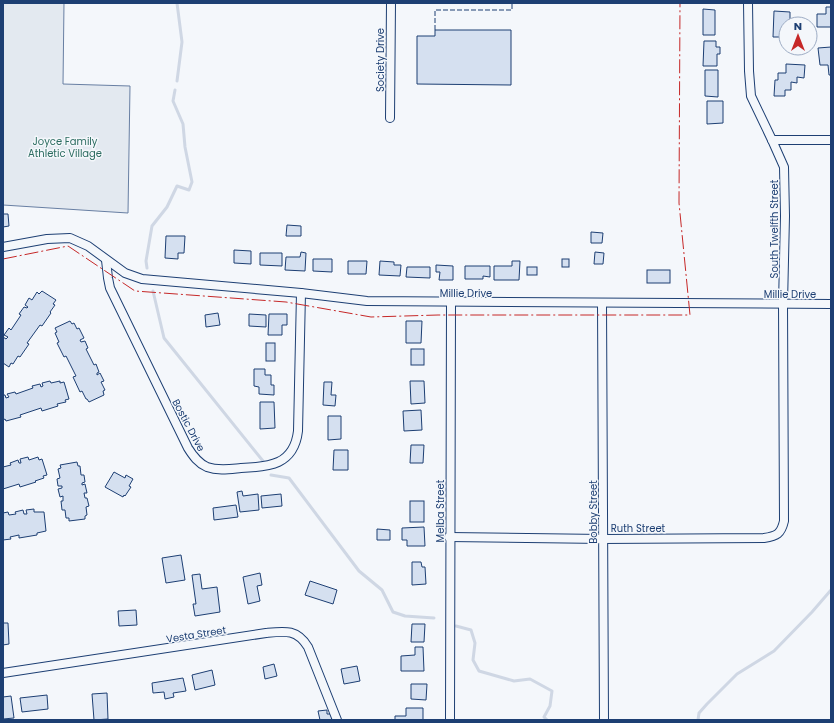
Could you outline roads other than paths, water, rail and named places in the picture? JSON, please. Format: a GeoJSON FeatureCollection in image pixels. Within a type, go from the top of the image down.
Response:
{"type":"FeatureCollection","features":[{"type":"Feature","properties":{"kind":"street","name":"Society Drive"},"geometry":{"type":"LineString","coordinates":[[390,118],[391,3]]}},
{"type":"Feature","properties":{"kind":"street","name":"South Twelfth Street"},"geometry":{"type":"LineString","coordinates":[[748,3],[750,96],[784,167],[784,521],[782,529],[779,533]]}},
{"type":"Feature","properties":{"kind":"street"},"geometry":{"type":"LineString","coordinates":[[772,140],[831,140]]}},
{"type":"Feature","properties":{"kind":"street"},"geometry":{"type":"LineString","coordinates":[[3,247],[47,238],[70,238],[88,246],[106,260]]}},
{"type":"Feature","properties":{"kind":"street","name":"Millie Drive"},"geometry":{"type":"LineString","coordinates":[[106,260],[125,273],[142,279],[301,293],[367,301],[451,303],[831,304]]}},
{"type":"Feature","properties":{"kind":"street","name":"Bostic Drive"},"geometry":{"type":"LineString","coordinates":[[106,260],[110,288],[186,444],[192,454],[201,463],[218,469],[268,466],[285,458],[294,446],[298,431],[301,293]]}},
{"type":"Feature","properties":{"kind":"street","name":"Melba Street"},"geometry":{"type":"LineString","coordinates":[[450,720],[449,537],[451,303]]}},
{"type":"Feature","properties":{"kind":"street","name":"Bobby Street"},"geometry":{"type":"LineString","coordinates":[[602,303],[604,720]]}},
{"type":"Feature","properties":{"kind":"street","name":"Ruth Street"},"geometry":{"type":"LineString","coordinates":[[449,537],[603,539],[764,538],[779,533]]}},
{"type":"Feature","properties":{"kind":"street","name":"Vesta Street"},"geometry":{"type":"LineString","coordinates":[[3,674],[266,633],[288,632],[296,634],[308,647],[337,720]]}},
{"type":"Feature","properties":{"kind":"waterway"},"geometry":{"type":"LineString","coordinates":[[177,3],[182,42],[177,81]]}},
{"type":"Feature","properties":{"kind":"waterway"},"geometry":{"type":"LineString","coordinates":[[147,268],[146,261],[152,226],[167,207],[177,186],[189,190],[192,182],[185,147],[183,124],[173,101],[175,90]]}},
{"type":"Feature","properties":{"kind":"waterway"},"geometry":{"type":"LineString","coordinates":[[153,291],[164,338],[263,461]]}},
{"type":"Feature","properties":{"kind":"waterway"},"geometry":{"type":"LineString","coordinates":[[271,475],[289,478],[359,571],[382,590],[393,612],[405,616],[434,618]]}},
{"type":"Feature","properties":{"kind":"waterway"},"geometry":{"type":"LineString","coordinates":[[698,720],[699,713],[737,674],[774,651],[831,590]]}},
{"type":"Feature","properties":{"kind":"waterway"},"geometry":{"type":"LineString","coordinates":[[456,626],[471,630],[475,643],[473,660],[479,671],[514,681],[530,679],[552,691],[550,706],[544,717],[547,720]]}},
{"type":"Feature","properties":{"kind":"park label","name":"Joyce Family Athletic Village"},"geometry":{"type":"Point","coordinates":[65,146]}}]}
